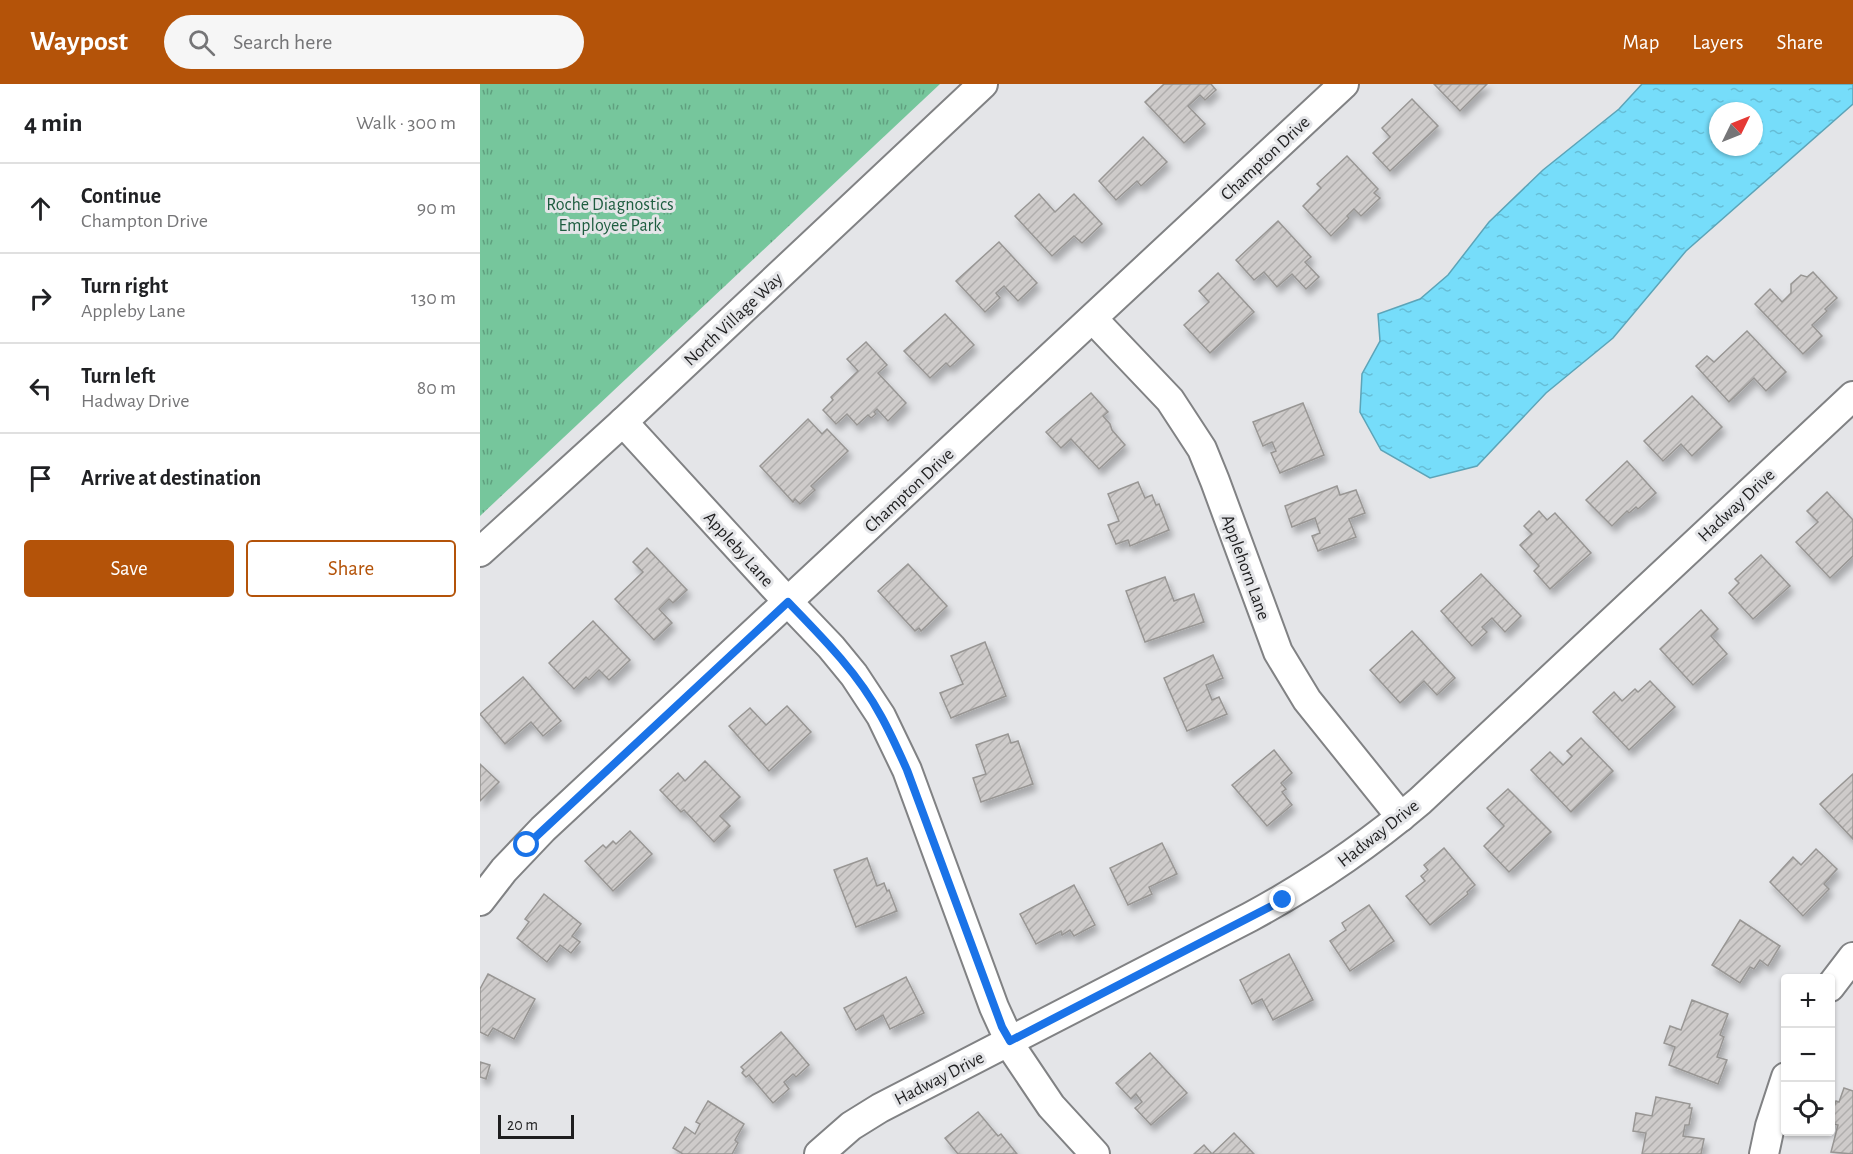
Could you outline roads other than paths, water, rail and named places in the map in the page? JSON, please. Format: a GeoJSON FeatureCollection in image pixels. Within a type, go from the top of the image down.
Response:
{"type":"FeatureCollection","features":[{"type":"Feature","properties":{"kind":"street","name":"North Village Way"},"geometry":{"type":"LineString","coordinates":[[480,552],[623,422],[983,84]]}},
{"type":"Feature","properties":{"kind":"street","name":"Champton Drive"},"geometry":{"type":"LineString","coordinates":[[480,901],[504,870],[543,829],[1344,84]]}},
{"type":"Feature","properties":{"kind":"street","name":"Applehorn Lane"},"geometry":{"type":"LineString","coordinates":[[1093,319],[1170,400],[1202,449],[1278,652],[1307,700],[1401,817]]}},
{"type":"Feature","properties":{"kind":"street","name":"Hadway Drive"},"geometry":{"type":"LineString","coordinates":[[819,1154],[851,1126],[880,1108],[1283,900],[1334,868],[1401,817],[1853,396]]}},
{"type":"Feature","properties":{"kind":"street","name":"Appleby Lane"},"geometry":{"type":"LineString","coordinates":[[623,422],[831,647],[854,675],[892,737],[907,770],[998,1017],[1014,1051],[1038,1089],[1095,1154]]}},
{"type":"Feature","properties":{"kind":"street"},"geometry":{"type":"LineString","coordinates":[[1835,980],[1853,957]]}},
{"type":"Feature","properties":{"kind":"street"},"geometry":{"type":"LineString","coordinates":[[1764,1154],[1783,1082]]}},
{"type":"Feature","properties":{"kind":"water"},"geometry":{"type":"Polygon","coordinates":[[[1642,84],[1853,84],[1853,104],[1686,251],[1613,338],[1546,393],[1477,466],[1430,478],[1381,450],[1360,412],[1362,374],[1380,341],[1378,314],[1420,299],[1448,275],[1489,222],[1543,170],[1619,109],[1642,84]]]}},
{"type":"Feature","properties":{"kind":"park label","name":"Roche Diagnostics Employee Park"},"geometry":{"type":"Point","coordinates":[610,214]}}]}
